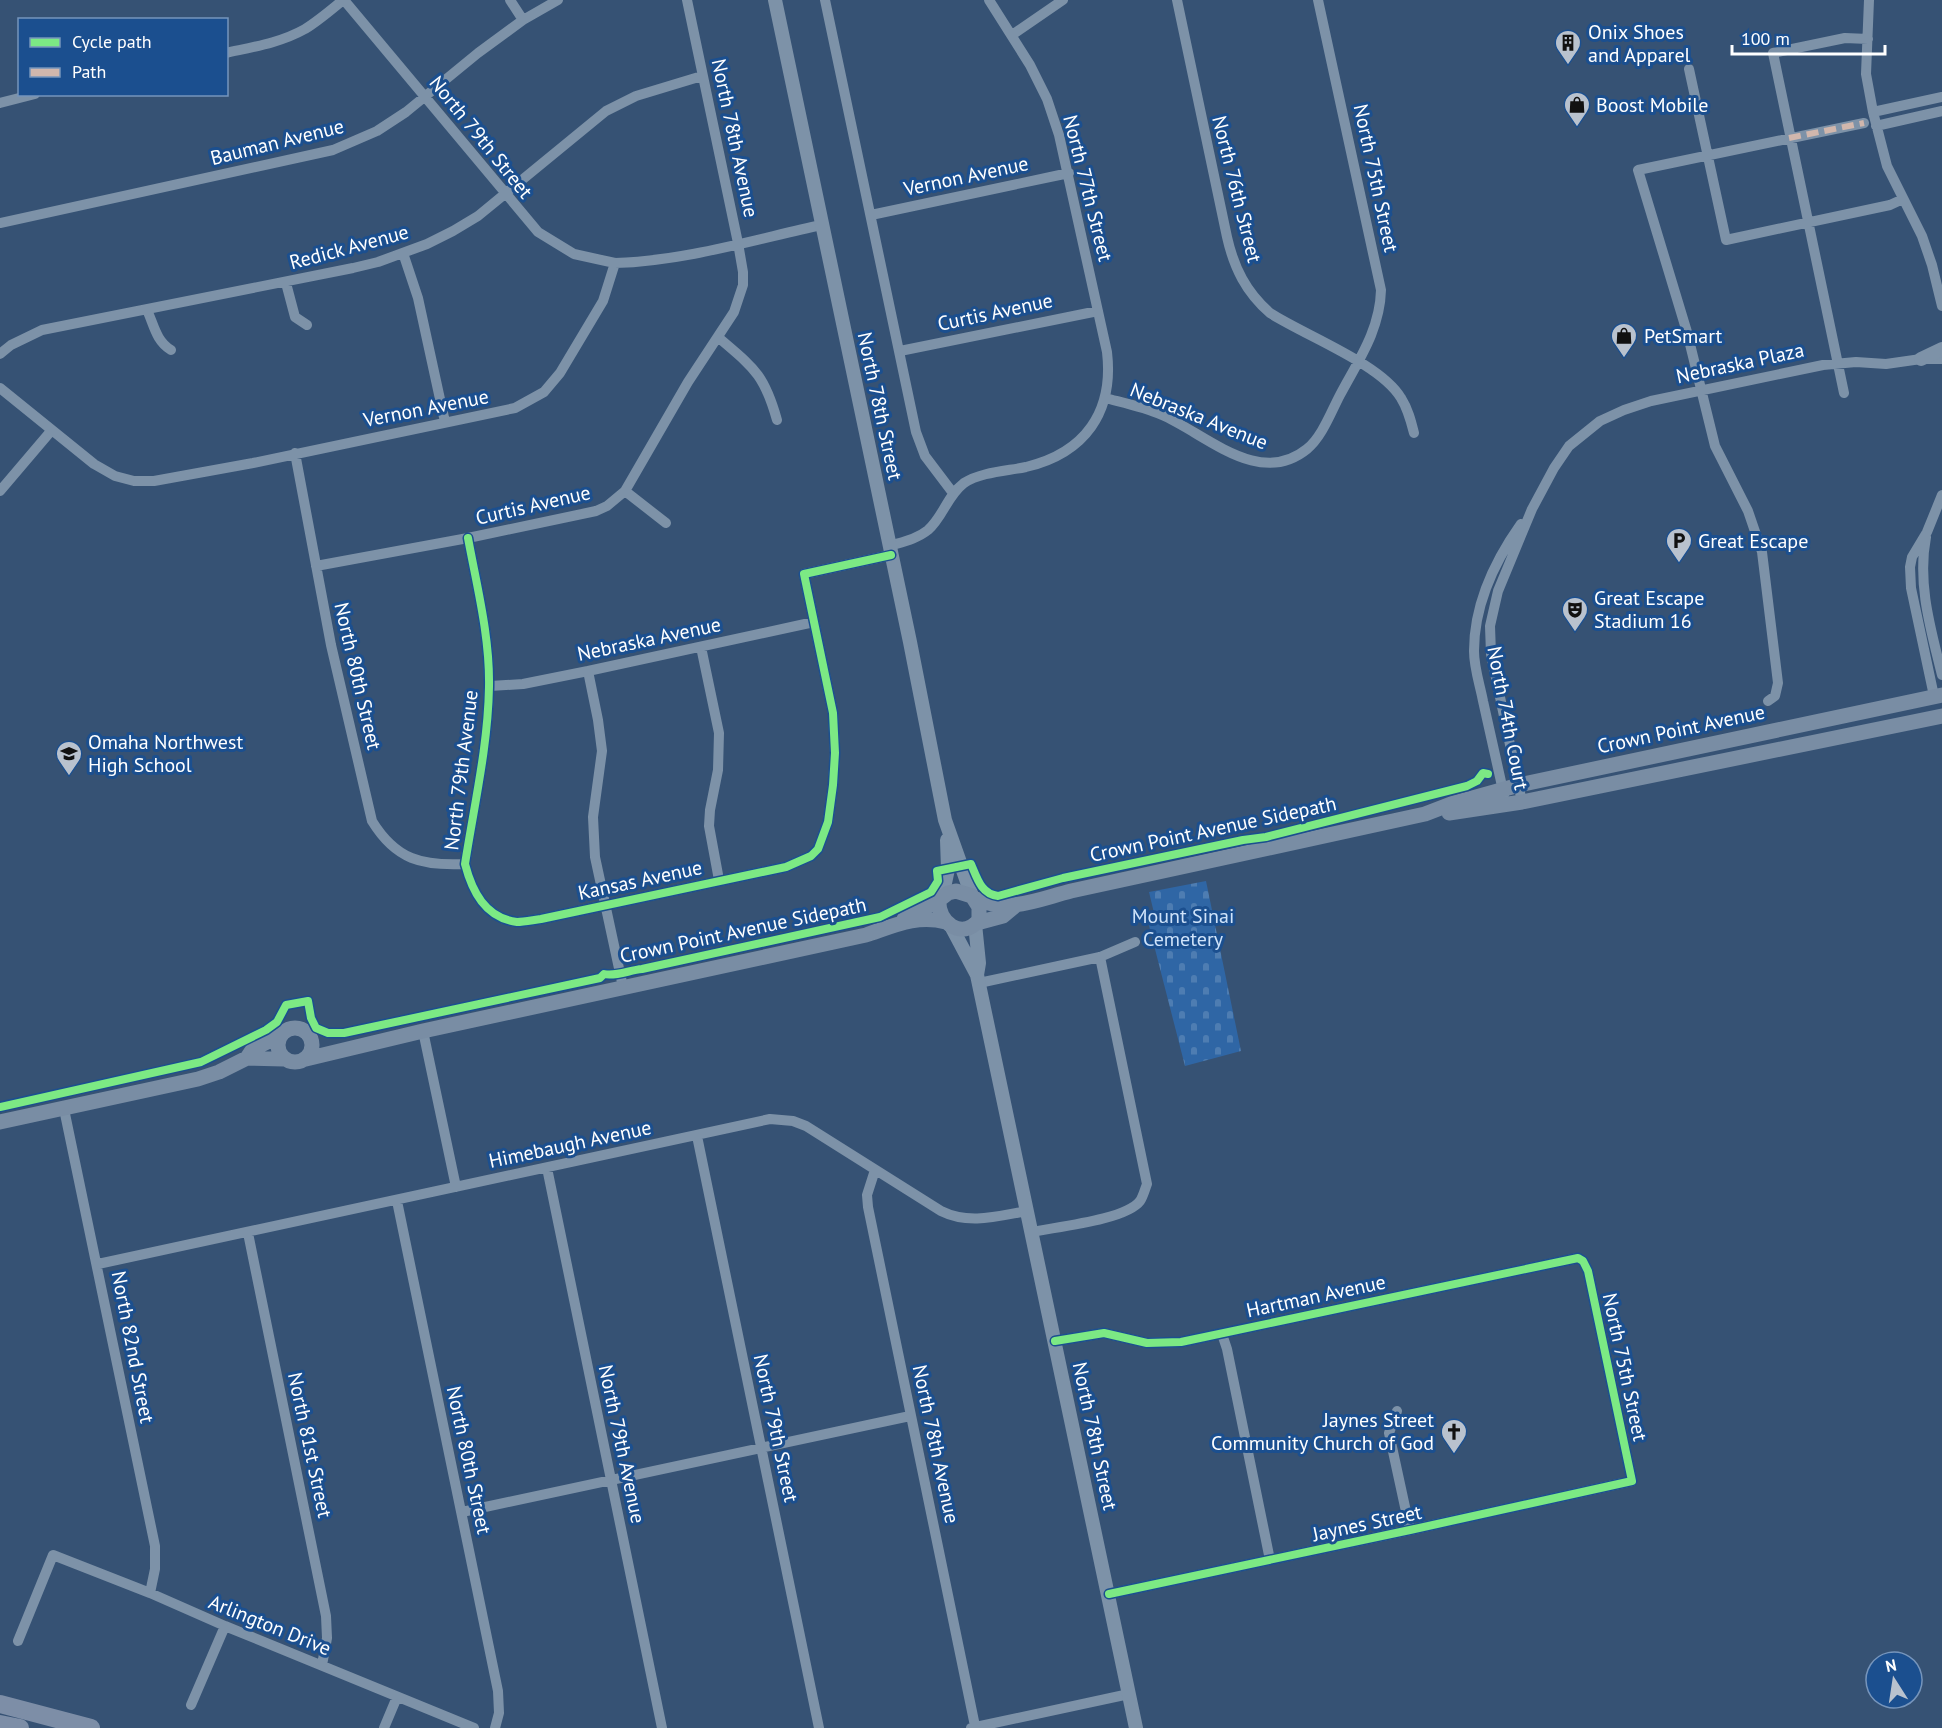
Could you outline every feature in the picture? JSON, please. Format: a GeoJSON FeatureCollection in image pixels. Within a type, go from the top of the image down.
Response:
{"type":"FeatureCollection","features":[{"type":"Feature","properties":{"kind":"main road","name":"Crown Point Avenue"},"geometry":{"type":"LineString","coordinates":[[974,897],[993,905],[1016,906],[1071,891],[1431,813],[1449,813],[1504,796],[1519,785],[1938,696]]}},
{"type":"Feature","properties":{"kind":"main road","name":"Crown Point Avenue"},"geometry":{"type":"LineString","coordinates":[[1504,796],[1522,802],[1942,716]]}},
{"type":"Feature","properties":{"kind":"main road"},"geometry":{"type":"LineString","coordinates":[[310,1039],[326,1045],[345,1048],[866,935],[899,923],[926,919],[965,929],[976,924],[980,911],[974,897],[956,891],[908,915],[899,923]]}},
{"type":"Feature","properties":{"kind":"main road"},"geometry":{"type":"LineString","coordinates":[[940,898],[940,912],[948,924]]}},
{"type":"Feature","properties":{"kind":"main road","name":"Crown Point Avenue"},"geometry":{"type":"LineString","coordinates":[[976,924],[1003,916],[1016,906]]}},
{"type":"Feature","properties":{"kind":"main road"},"geometry":{"type":"LineString","coordinates":[[247,1058],[253,1049],[287,1030],[297,1029],[304,1031],[310,1039],[311,1052],[306,1059]]}},
{"type":"Feature","properties":{"kind":"main road"},"geometry":{"type":"LineString","coordinates":[[280,1035],[278,1045],[280,1055],[284,1059]]}},
{"type":"Feature","properties":{"kind":"main road"},"geometry":{"type":"LineString","coordinates":[[0,1122],[198,1079],[219,1072],[247,1058],[284,1059],[295,1062],[339,1052],[345,1048]]}},
{"type":"Feature","properties":{"kind":"main road"},"geometry":{"type":"LineString","coordinates":[[0,1704],[91,1728]]}},
{"type":"Feature","properties":{"kind":"main road"},"geometry":{"type":"LineString","coordinates":[[0,1724],[20,1728]]}},
{"type":"Feature","properties":{"kind":"street"},"geometry":{"type":"LineString","coordinates":[[228,53],[270,44],[290,36],[307,28],[344,0]]}},
{"type":"Feature","properties":{"kind":"street","name":"North 79th Street"},"geometry":{"type":"LineString","coordinates":[[344,0],[538,232],[574,254],[615,263]]}},
{"type":"Feature","properties":{"kind":"street"},"geometry":{"type":"LineString","coordinates":[[510,0],[523,20]]}},
{"type":"Feature","properties":{"kind":"street","name":"Bauman Avenue"},"geometry":{"type":"LineString","coordinates":[[0,223],[333,150],[377,130],[406,112],[478,53],[523,20],[558,0]]}},
{"type":"Feature","properties":{"kind":"street","name":"North 78th Avenue"},"geometry":{"type":"LineString","coordinates":[[687,0],[738,243],[743,285]]}},
{"type":"Feature","properties":{"kind":"street","name":"North 78th Street"},"geometry":{"type":"LineString","coordinates":[[775,0],[945,820]]}},
{"type":"Feature","properties":{"kind":"street","name":"North 78th Street"},"geometry":{"type":"LineString","coordinates":[[825,0],[920,446],[932,468],[952,494]]}},
{"type":"Feature","properties":{"kind":"street","name":"North 77th Street"},"geometry":{"type":"LineString","coordinates":[[989,0],[1030,65],[1047,99],[1059,135],[1069,173],[1109,371],[1105,398]]}},
{"type":"Feature","properties":{"kind":"street"},"geometry":{"type":"LineString","coordinates":[[1012,36],[1063,0]]}},
{"type":"Feature","properties":{"kind":"street","name":"North 76th Street"},"geometry":{"type":"LineString","coordinates":[[1177,0],[1232,260],[1243,282],[1270,313],[1358,361],[1394,388],[1408,412],[1414,433]]}},
{"type":"Feature","properties":{"kind":"street","name":"North 75th Street"},"geometry":{"type":"LineString","coordinates":[[1318,0],[1381,290],[1378,322],[1358,361]]}},
{"type":"Feature","properties":{"kind":"street"},"geometry":{"type":"LineString","coordinates":[[1869,0],[1866,74],[1876,126],[1887,166],[1928,251],[1942,306]]}},
{"type":"Feature","properties":{"kind":"street"},"geometry":{"type":"LineString","coordinates":[[1844,393],[1773,53],[1845,38],[1868,39]]}},
{"type":"Feature","properties":{"kind":"street"},"geometry":{"type":"LineString","coordinates":[[1689,69],[1726,240],[1890,205],[1904,199]]}},
{"type":"Feature","properties":{"kind":"street","name":"Redick Avenue"},"geometry":{"type":"LineString","coordinates":[[0,354],[11,345],[42,330],[286,283],[378,262],[427,244],[470,221],[606,111],[636,96],[702,76]]}},
{"type":"Feature","properties":{"kind":"street"},"geometry":{"type":"LineString","coordinates":[[0,103],[26,96]]}},
{"type":"Feature","properties":{"kind":"street"},"geometry":{"type":"LineString","coordinates":[[1873,112],[1942,97]]}},
{"type":"Feature","properties":{"kind":"street"},"geometry":{"type":"LineString","coordinates":[[1876,126],[1942,111]]}},
{"type":"Feature","properties":{"kind":"street"},"geometry":{"type":"LineString","coordinates":[[1768,701],[1775,696],[1778,684],[1762,552],[1748,511],[1715,446],[1687,332],[1638,170],[1864,123]]}},
{"type":"Feature","properties":{"kind":"street","name":"Vernon Avenue"},"geometry":{"type":"LineString","coordinates":[[871,215],[1069,173]]}},
{"type":"Feature","properties":{"kind":"street"},"geometry":{"type":"LineString","coordinates":[[615,263],[659,260],[821,225]]}},
{"type":"Feature","properties":{"kind":"street"},"geometry":{"type":"LineString","coordinates":[[403,253],[418,298],[445,422]]}},
{"type":"Feature","properties":{"kind":"street","name":"Vernon Avenue"},"geometry":{"type":"LineString","coordinates":[[51,430],[94,464],[115,476],[134,481],[177,477],[508,410],[527,403],[544,392],[560,373],[600,306],[608,289],[615,263]]}},
{"type":"Feature","properties":{"kind":"street"},"geometry":{"type":"LineString","coordinates":[[286,283],[295,317],[307,325]]}},
{"type":"Feature","properties":{"kind":"street","name":"Curtis Avenue"},"geometry":{"type":"LineString","coordinates":[[316,566],[468,538],[596,511],[607,506],[625,491],[688,382],[734,312],[743,285]]}},
{"type":"Feature","properties":{"kind":"street"},"geometry":{"type":"LineString","coordinates":[[147,310],[163,345],[171,350]]}},
{"type":"Feature","properties":{"kind":"street","name":"Curtis Avenue"},"geometry":{"type":"LineString","coordinates":[[900,351],[1098,311]]}},
{"type":"Feature","properties":{"kind":"street"},"geometry":{"type":"LineString","coordinates":[[718,338],[759,374],[768,390],[777,420]]}},
{"type":"Feature","properties":{"kind":"street","name":"Nebraska Plaza"},"geometry":{"type":"LineString","coordinates":[[1921,359],[1942,349]]}},
{"type":"Feature","properties":{"kind":"street","name":"Nebraska Plaza"},"geometry":{"type":"LineString","coordinates":[[1576,439],[1600,421],[1651,401],[1838,363],[1886,364],[1921,359],[1942,359]]}},
{"type":"Feature","properties":{"kind":"street","name":"Nebraska Avenue"},"geometry":{"type":"LineString","coordinates":[[490,686],[523,684],[814,622],[804,574],[890,551],[926,532],[952,494],[972,479],[1047,461],[1075,446],[1096,420],[1105,398],[1162,415],[1242,458],[1257,463],[1276,463],[1297,456],[1310,447],[1320,432],[1358,361]]}},
{"type":"Feature","properties":{"kind":"street"},"geometry":{"type":"LineString","coordinates":[[0,388],[51,430],[0,491]]}},
{"type":"Feature","properties":{"kind":"street","name":"North 74th Court"},"geometry":{"type":"LineString","coordinates":[[1522,802],[1494,671],[1490,626],[1498,591],[1532,508],[1554,468],[1576,439]]}},
{"type":"Feature","properties":{"kind":"street","name":"North 80th Street"},"geometry":{"type":"LineString","coordinates":[[295,453],[331,645],[372,821],[382,838],[417,861],[443,865],[465,864]]}},
{"type":"Feature","properties":{"kind":"street"},"geometry":{"type":"LineString","coordinates":[[625,491],[666,524]]}},
{"type":"Feature","properties":{"kind":"street"},"geometry":{"type":"LineString","coordinates":[[1938,696],[1911,588],[1911,577],[1912,557],[1927,532],[1942,495]]}},
{"type":"Feature","properties":{"kind":"street","name":"North 74th Court"},"geometry":{"type":"LineString","coordinates":[[1504,796],[1476,666],[1474,653],[1476,625],[1488,580],[1510,539],[1532,508]]}},
{"type":"Feature","properties":{"kind":"street"},"geometry":{"type":"LineString","coordinates":[[1927,532],[1923,551],[1923,583],[1942,675]]}},
{"type":"Feature","properties":{"kind":"street","name":"North 79th Avenue"},"geometry":{"type":"LineString","coordinates":[[465,864],[488,720],[490,686],[485,625],[468,538]]}},
{"type":"Feature","properties":{"kind":"street","name":"Kansas Avenue"},"geometry":{"type":"LineString","coordinates":[[465,864],[471,886],[484,907],[498,916],[517,922],[541,919],[786,867],[805,860],[818,849],[828,822],[835,753],[833,713],[814,622]]}},
{"type":"Feature","properties":{"kind":"street"},"geometry":{"type":"LineString","coordinates":[[1476,625],[1490,626]]}},
{"type":"Feature","properties":{"kind":"street"},"geometry":{"type":"LineString","coordinates":[[701,647],[719,733],[718,770],[709,826],[719,880]]}},
{"type":"Feature","properties":{"kind":"street"},"geometry":{"type":"LineString","coordinates":[[588,671],[602,741],[601,763],[594,803],[595,857],[623,987]]}},
{"type":"Feature","properties":{"kind":"street"},"geometry":{"type":"LineString","coordinates":[[945,820],[974,897]]}},
{"type":"Feature","properties":{"kind":"street"},"geometry":{"type":"LineString","coordinates":[[940,898],[948,869],[945,820]]}},
{"type":"Feature","properties":{"kind":"street"},"geometry":{"type":"LineString","coordinates":[[948,924],[978,979]]}},
{"type":"Feature","properties":{"kind":"street"},"geometry":{"type":"LineString","coordinates":[[976,924],[978,979]]}},
{"type":"Feature","properties":{"kind":"street"},"geometry":{"type":"LineString","coordinates":[[978,979],[1100,957],[1135,942]]}},
{"type":"Feature","properties":{"kind":"street"},"geometry":{"type":"LineString","coordinates":[[1032,1232],[1119,1214],[1140,1202],[1147,1184],[1100,957]]}},
{"type":"Feature","properties":{"kind":"street","name":"North 78th Street"},"geometry":{"type":"LineString","coordinates":[[978,979],[1136,1728]]}},
{"type":"Feature","properties":{"kind":"street"},"geometry":{"type":"LineString","coordinates":[[423,1031],[456,1187]]}},
{"type":"Feature","properties":{"kind":"street","name":"North 82nd Street"},"geometry":{"type":"LineString","coordinates":[[64,1108],[155,1546],[155,1569],[150,1593]]}},
{"type":"Feature","properties":{"kind":"street","name":"Himebaugh Avenue"},"geometry":{"type":"LineString","coordinates":[[98,1264],[765,1120],[783,1119],[806,1126],[941,1211],[955,1217],[981,1219],[1027,1211]]}},
{"type":"Feature","properties":{"kind":"street","name":"North 79th Street"},"geometry":{"type":"LineString","coordinates":[[697,1136],[819,1728]]}},
{"type":"Feature","properties":{"kind":"street","name":"North 79th Avenue"},"geometry":{"type":"LineString","coordinates":[[547,1168],[662,1728]]}},
{"type":"Feature","properties":{"kind":"street","name":"North 78th Avenue"},"geometry":{"type":"LineString","coordinates":[[875,1170],[867,1195],[868,1207],[972,1727]]}},
{"type":"Feature","properties":{"kind":"street","name":"North 80th Street"},"geometry":{"type":"LineString","coordinates":[[397,1201],[498,1691],[499,1713],[495,1728]]}},
{"type":"Feature","properties":{"kind":"street","name":"North 81st Street"},"geometry":{"type":"LineString","coordinates":[[248,1233],[326,1616],[327,1638],[322,1665]]}},
{"type":"Feature","properties":{"kind":"street","name":"Hartman Avenue"},"geometry":{"type":"LineString","coordinates":[[1056,1341],[1104,1333],[1160,1344],[1222,1334],[1578,1258],[1583,1261]]}},
{"type":"Feature","properties":{"kind":"street","name":"North 75th Street"},"geometry":{"type":"LineString","coordinates":[[1583,1261],[1588,1271],[1632,1481]]}},
{"type":"Feature","properties":{"kind":"street"},"geometry":{"type":"LineString","coordinates":[[1222,1334],[1270,1560]]}},
{"type":"Feature","properties":{"kind":"street"},"geometry":{"type":"LineString","coordinates":[[1397,1411],[1389,1433],[1410,1530]]}},
{"type":"Feature","properties":{"kind":"street"},"geometry":{"type":"LineString","coordinates":[[462,1512],[910,1416]]}},
{"type":"Feature","properties":{"kind":"street","name":"Jaynes Street"},"geometry":{"type":"LineString","coordinates":[[1109,1594],[1632,1481]]}},
{"type":"Feature","properties":{"kind":"street","name":"Arlington Drive"},"geometry":{"type":"LineString","coordinates":[[18,1641],[53,1555],[474,1728]]}},
{"type":"Feature","properties":{"kind":"street"},"geometry":{"type":"LineString","coordinates":[[191,1705],[225,1626]]}},
{"type":"Feature","properties":{"kind":"street"},"geometry":{"type":"LineString","coordinates":[[972,1727],[1129,1694]]}},
{"type":"Feature","properties":{"kind":"street"},"geometry":{"type":"LineString","coordinates":[[384,1728],[397,1697]]}},
{"type":"Feature","properties":{"kind":"green space","name":"Mount Sinai Cemetery"},"geometry":{"type":"Polygon","coordinates":[[[1206,881],[1241,1051],[1185,1066],[1146,914],[1154,913],[1149,892],[1206,881]]]}},
{"type":"Feature","properties":{"kind":"marked path"},"geometry":{"type":"LineString","coordinates":[[1789,138],[1864,123]]}},
{"type":"Feature","properties":{"kind":"cycle path"},"geometry":{"type":"LineString","coordinates":[[468,538],[485,631],[489,687],[483,754],[465,864],[476,893],[488,909],[496,915],[517,922],[541,919],[786,867],[811,856],[818,849],[828,822],[835,753],[833,713],[804,574],[891,555]]}},
{"type":"Feature","properties":{"kind":"cycle path","name":"Crown Point Avenue Sidepath"},"geometry":{"type":"LineString","coordinates":[[0,1107],[201,1062],[266,1030],[277,1022],[286,1005],[308,1001],[311,1018],[316,1028],[328,1033],[344,1033],[600,978],[604,974],[618,974],[880,917],[931,892],[938,881],[937,871],[971,864],[984,889],[998,896],[1063,878],[1266,837],[1467,786],[1477,781],[1483,773],[1488,774]]}},
{"type":"Feature","properties":{"kind":"cycle path"},"geometry":{"type":"LineString","coordinates":[[1055,1341],[1104,1333],[1147,1343],[1181,1342],[1578,1258],[1583,1261],[1588,1271],[1632,1481],[1109,1594]]}},
{"type":"Feature","properties":{"kind":"place","name":"Onix Shoes and Apparel"},"geometry":{"type":"Point","coordinates":[1568,66]}},
{"type":"Feature","properties":{"kind":"place","name":"Boost Mobile"},"geometry":{"type":"Point","coordinates":[1577,128]}},
{"type":"Feature","properties":{"kind":"place","name":"PetSmart"},"geometry":{"type":"Point","coordinates":[1624,359]}},
{"type":"Feature","properties":{"kind":"place","name":"Great Escape"},"geometry":{"type":"Point","coordinates":[1679,564]}},
{"type":"Feature","properties":{"kind":"place","name":"Great Escape Stadium 16"},"geometry":{"type":"Point","coordinates":[1575,633]}},
{"type":"Feature","properties":{"kind":"place","name":"Omaha Northwest High School"},"geometry":{"type":"Point","coordinates":[69,777]}},
{"type":"Feature","properties":{"kind":"place","name":"Jaynes Street Community Church of God"},"geometry":{"type":"Point","coordinates":[1454,1455]}}]}
